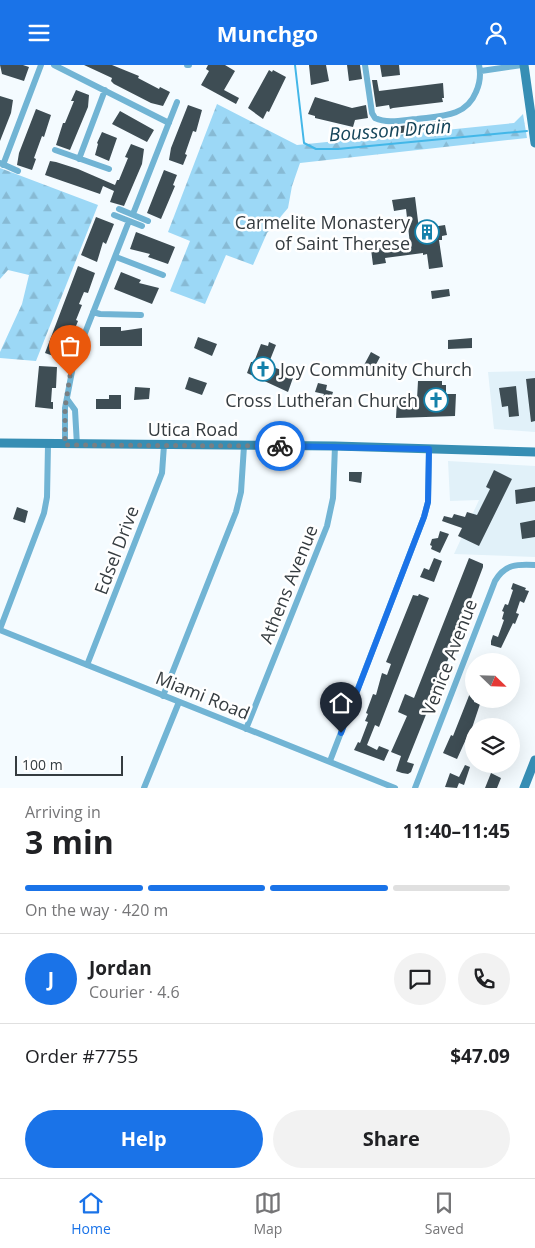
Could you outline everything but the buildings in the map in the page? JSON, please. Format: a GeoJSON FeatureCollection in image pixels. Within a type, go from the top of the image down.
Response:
{"type":"FeatureCollection","features":[{"type":"Feature","properties":{"kind":"main road"},"geometry":{"type":"LineString","coordinates":[[523,65],[535,143]]}},
{"type":"Feature","properties":{"kind":"main road","name":"Utica Road"},"geometry":{"type":"LineString","coordinates":[[0,443],[48,445],[335,446],[535,451]]}},
{"type":"Feature","properties":{"kind":"main road"},"geometry":{"type":"LineString","coordinates":[[524,788],[535,760]]}},
{"type":"Feature","properties":{"kind":"street"},"geometry":{"type":"LineString","coordinates":[[18,171],[1,164],[41,65]]}},
{"type":"Feature","properties":{"kind":"street"},"geometry":{"type":"LineString","coordinates":[[54,65],[169,123]]}},
{"type":"Feature","properties":{"kind":"street"},"geometry":{"type":"LineString","coordinates":[[365,65],[372,113],[375,117],[387,121],[458,112],[471,102],[476,93],[480,68],[523,65]]}},
{"type":"Feature","properties":{"kind":"street"},"geometry":{"type":"LineString","coordinates":[[80,159],[105,90]]}},
{"type":"Feature","properties":{"kind":"street"},"geometry":{"type":"LineString","coordinates":[[65,445],[67,399],[74,361],[177,102]]}},
{"type":"Feature","properties":{"kind":"street"},"geometry":{"type":"LineString","coordinates":[[55,150],[109,169]]}},
{"type":"Feature","properties":{"kind":"street"},"geometry":{"type":"LineString","coordinates":[[119,209],[142,226]]}},
{"type":"Feature","properties":{"kind":"street"},"geometry":{"type":"LineString","coordinates":[[114,215],[148,221]]}},
{"type":"Feature","properties":{"kind":"street"},"geometry":{"type":"LineString","coordinates":[[116,257],[163,275]]}},
{"type":"Feature","properties":{"kind":"street"},"geometry":{"type":"LineString","coordinates":[[93,312],[100,314],[141,315]]}},
{"type":"Feature","properties":{"kind":"street"},"geometry":{"type":"LineString","coordinates":[[67,399],[75,410],[77,445]]}},
{"type":"Feature","properties":{"kind":"street"},"geometry":{"type":"LineString","coordinates":[[0,629],[44,513],[48,490],[48,445]]}},
{"type":"Feature","properties":{"kind":"street","name":"Edsel Drive"},"geometry":{"type":"LineString","coordinates":[[87,665],[162,473],[164,445]]}},
{"type":"Feature","properties":{"kind":"street"},"geometry":{"type":"LineString","coordinates":[[163,696],[236,511],[241,493],[244,446]]}},
{"type":"Feature","properties":{"kind":"street","name":"Athens Avenue"},"geometry":{"type":"LineString","coordinates":[[246,729],[327,526],[333,498],[335,446]]}},
{"type":"Feature","properties":{"kind":"street"},"geometry":{"type":"LineString","coordinates":[[330,761],[424,517],[428,502],[429,449]]}},
{"type":"Feature","properties":{"kind":"street","name":"Venice Avenue"},"geometry":{"type":"LineString","coordinates":[[414,788],[495,581],[504,569],[511,566],[535,565]]}},
{"type":"Feature","properties":{"kind":"street","name":"Miami Road"},"geometry":{"type":"LineString","coordinates":[[0,629],[395,788]]}},
{"type":"Feature","properties":{"kind":"street"},"geometry":{"type":"LineString","coordinates":[[144,788],[179,702]]}},
{"type":"Feature","properties":{"kind":"shaded area"},"geometry":{"type":"Polygon","coordinates":[[[535,371],[535,432],[494,429],[488,372],[535,371]]]}},
{"type":"Feature","properties":{"kind":"shaded area"},"geometry":{"type":"Polygon","coordinates":[[[448,461],[535,466],[535,557],[454,554],[479,500],[450,501],[448,461]]]}},
{"type":"Feature","properties":{"kind":"green space"},"geometry":{"type":"Polygon","coordinates":[[[217,104],[297,145],[514,123],[523,114],[527,138],[300,163],[292,186],[288,208],[267,233],[253,265],[226,255],[205,304],[170,291],[190,241],[168,232],[217,104]]]}},
{"type":"Feature","properties":{"kind":"green space"},"geometry":{"type":"Polygon","coordinates":[[[0,168],[98,205],[36,361],[0,358],[0,352],[22,304],[29,275],[8,270],[0,279],[0,168]]]}},
{"type":"Feature","properties":{"kind":"waterway","name":"Bousson Drain"},"geometry":{"type":"LineString","coordinates":[[295,65],[304,143],[316,149],[338,149],[527,131]]}},
{"type":"Feature","properties":{"kind":"way so far"},"geometry":{"type":"LineString","coordinates":[[70,376],[65,408],[65,445],[280,446]]}},
{"type":"Feature","properties":{"kind":"place","name":"Carmelite Monastery of Saint Therese"},"geometry":{"type":"Point","coordinates":[427,232]}},
{"type":"Feature","properties":{"kind":"place","name":"Joy Community Church"},"geometry":{"type":"Point","coordinates":[263,369]}},
{"type":"Feature","properties":{"kind":"place","name":"Cross Lutheran Church"},"geometry":{"type":"Point","coordinates":[436,400]}},
{"type":"Feature","properties":{"kind":"route"},"geometry":{"type":"LineString","coordinates":[[280,446],[429,449],[428,502],[424,517],[341,733]]}}]}
